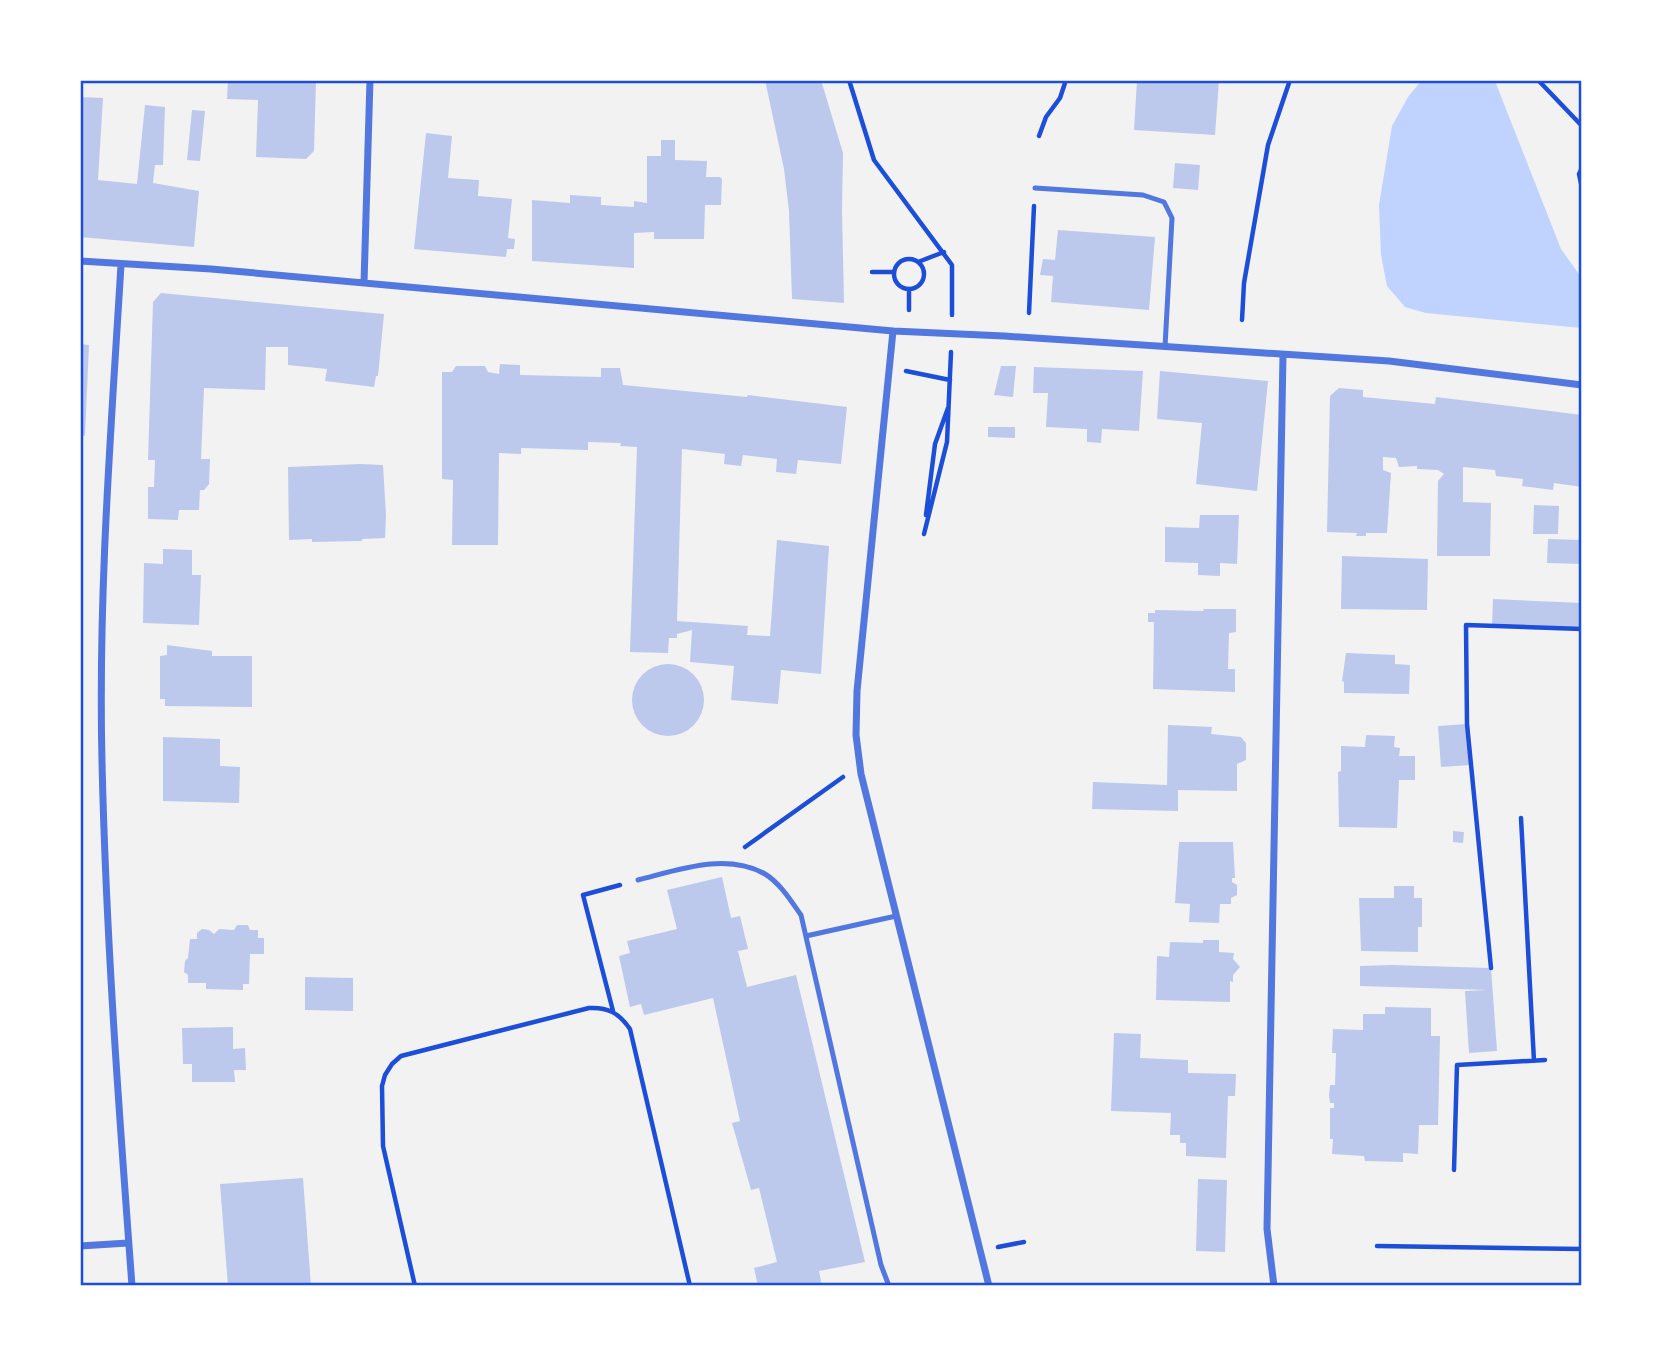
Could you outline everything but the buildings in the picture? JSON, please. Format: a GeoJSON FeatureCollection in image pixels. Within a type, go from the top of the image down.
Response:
{"type":"FeatureCollection","features":[{"type":"Feature","properties":{"kind":"street"},"geometry":{"type":"LineString","coordinates":[[363,283],[370,80]]}},
{"type":"Feature","properties":{"kind":"street"},"geometry":{"type":"LineString","coordinates":[[80,261],[363,283],[893,331],[1389,361],[1581,385]]}},
{"type":"Feature","properties":{"kind":"street"},"geometry":{"type":"LineString","coordinates":[[121,265],[102,638],[102,760],[117,1089],[132,1286]]}},
{"type":"Feature","properties":{"kind":"street"},"geometry":{"type":"LineString","coordinates":[[893,331],[857,691],[856,735],[859,765],[989,1286]]}},
{"type":"Feature","properties":{"kind":"street"},"geometry":{"type":"LineString","coordinates":[[1274,1286],[1267,1229],[1283,355]]}},
{"type":"Feature","properties":{"kind":"street"},"geometry":{"type":"LineString","coordinates":[[80,1246],[128,1243]]}},
{"type":"Feature","properties":{"kind":"lane"},"geometry":{"type":"LineString","coordinates":[[1035,188],[1143,195],[1164,202],[1172,218],[1165,347]]}},
{"type":"Feature","properties":{"kind":"lane"},"geometry":{"type":"LineString","coordinates":[[638,880],[695,865],[743,866],[766,875],[786,893],[801,915],[881,1265],[889,1286]]}},
{"type":"Feature","properties":{"kind":"lane"},"geometry":{"type":"LineString","coordinates":[[806,936],[896,916]]}},
{"type":"Feature","properties":{"kind":"path"},"geometry":{"type":"LineString","coordinates":[[849,80],[874,160],[895,192],[952,265],[952,311]]}},
{"type":"Feature","properties":{"kind":"path"},"geometry":{"type":"LineString","coordinates":[[1039,136],[1046,117],[1060,98],[1066,80]]}},
{"type":"Feature","properties":{"kind":"path"},"geometry":{"type":"LineString","coordinates":[[1242,320],[1244,284],[1268,145],[1290,80]]}},
{"type":"Feature","properties":{"kind":"path"},"geometry":{"type":"LineString","coordinates":[[1538,80],[1581,126]]}},
{"type":"Feature","properties":{"kind":"path"},"geometry":{"type":"LineString","coordinates":[[1581,168],[1581,188]]}},
{"type":"Feature","properties":{"kind":"path"},"geometry":{"type":"LineString","coordinates":[[1029,313],[1035,188]]}},
{"type":"Feature","properties":{"kind":"path"},"geometry":{"type":"LineString","coordinates":[[918,262],[924,270],[923,280],[916,287],[909,289],[898,284],[894,272],[904,260],[918,262],[944,252]]}},
{"type":"Feature","properties":{"kind":"path"},"geometry":{"type":"LineString","coordinates":[[872,272],[894,272]]}},
{"type":"Feature","properties":{"kind":"path"},"geometry":{"type":"LineString","coordinates":[[909,289],[909,310]]}},
{"type":"Feature","properties":{"kind":"path"},"geometry":{"type":"LineString","coordinates":[[949,404],[935,444],[924,534],[947,442],[949,404],[950,380],[951,333]]}},
{"type":"Feature","properties":{"kind":"path"},"geometry":{"type":"LineString","coordinates":[[889,368],[950,380]]}},
{"type":"Feature","properties":{"kind":"path"},"geometry":{"type":"LineString","coordinates":[[1491,968],[1467,724],[1466,625],[1581,629]]}},
{"type":"Feature","properties":{"kind":"path"},"geometry":{"type":"LineString","coordinates":[[722,864],[859,765]]}},
{"type":"Feature","properties":{"kind":"path"},"geometry":{"type":"LineString","coordinates":[[1521,818],[1534,1061]]}},
{"type":"Feature","properties":{"kind":"path"},"geometry":{"type":"LineString","coordinates":[[613,1012],[583,895],[638,880]]}},
{"type":"Feature","properties":{"kind":"path"},"geometry":{"type":"LineString","coordinates":[[415,1286],[383,1146],[382,1086],[392,1064],[401,1056],[589,1008],[602,1007],[623,1019],[630,1029],[690,1286]]}},
{"type":"Feature","properties":{"kind":"path"},"geometry":{"type":"LineString","coordinates":[[1454,1170],[1457,1065],[1545,1060]]}},
{"type":"Feature","properties":{"kind":"path"},"geometry":{"type":"LineString","coordinates":[[1377,1246],[1581,1249]]}},
{"type":"Feature","properties":{"kind":"water"},"geometry":{"type":"Polygon","coordinates":[[[1421,81],[1495,81],[1561,249],[1581,277],[1581,328],[1426,313],[1405,307],[1387,286],[1381,255],[1379,205],[1392,126],[1408,97],[1421,81]]]}}]}
